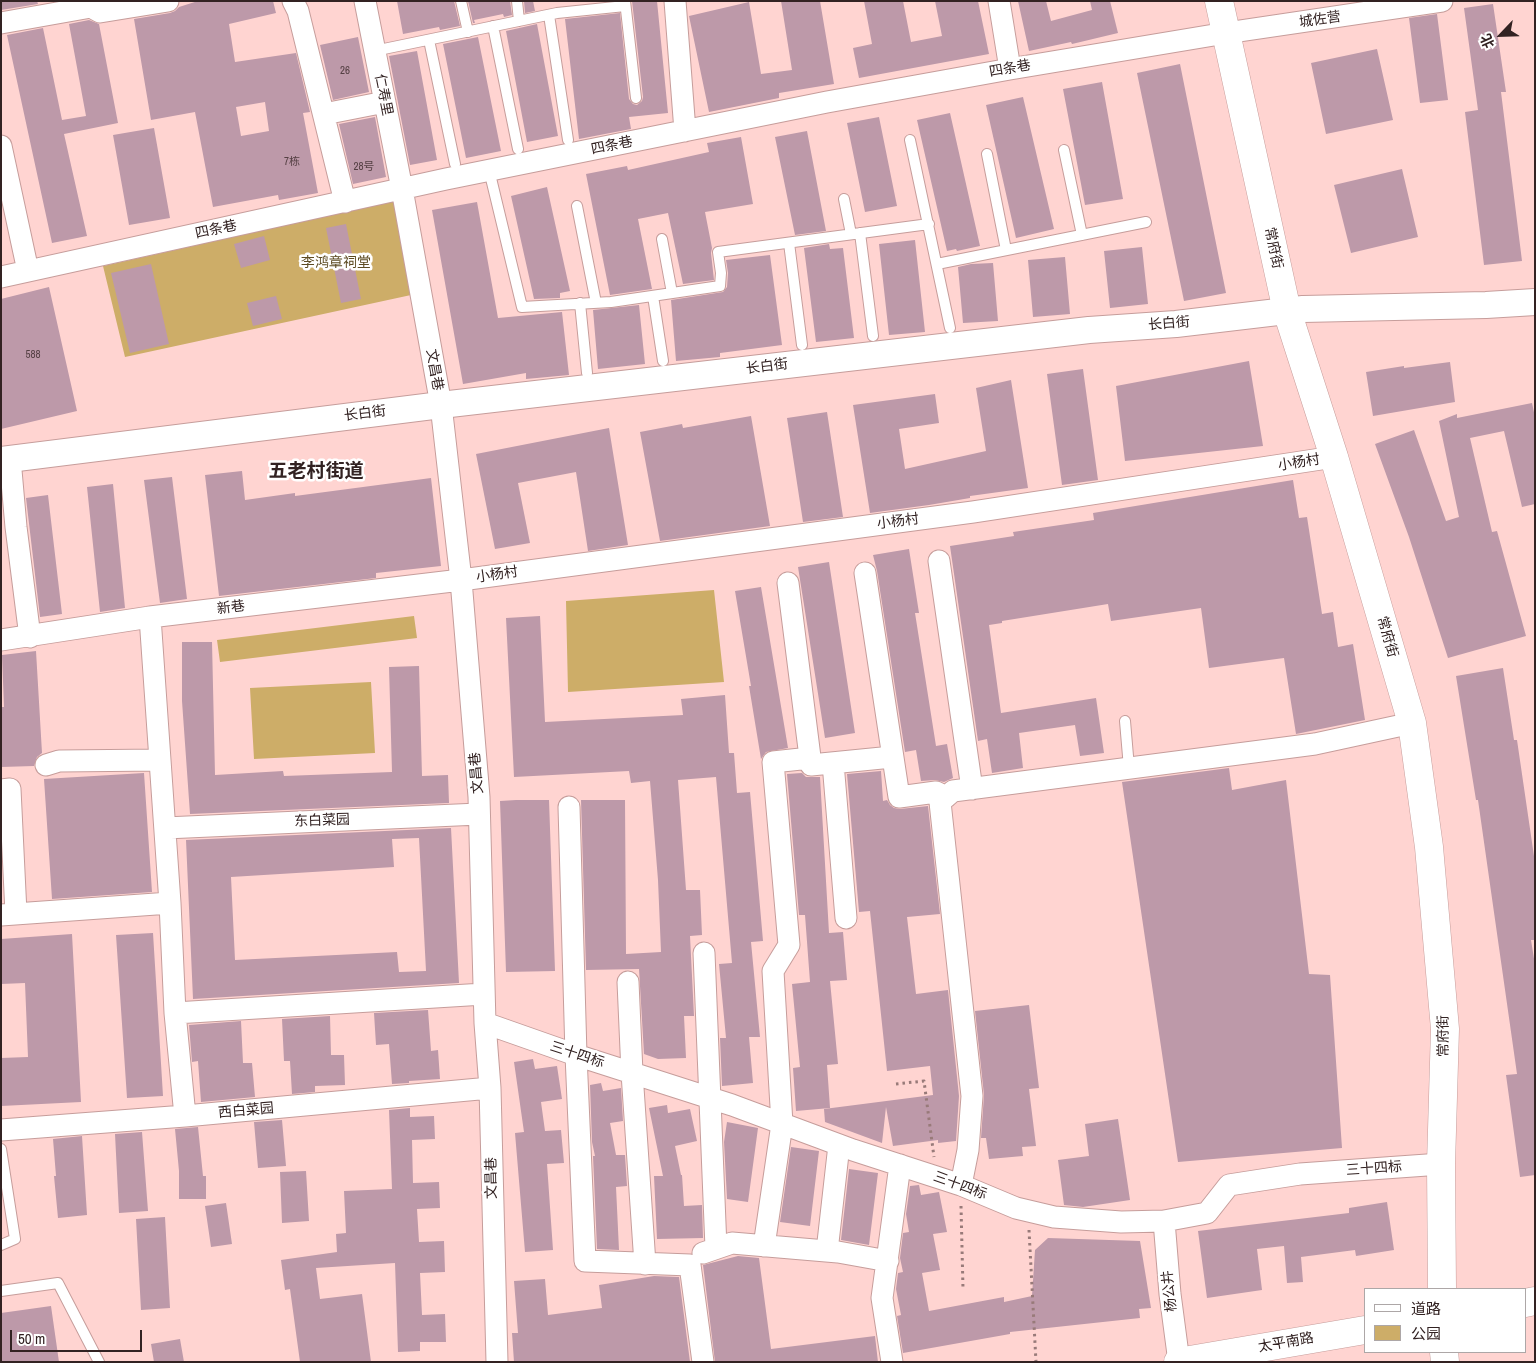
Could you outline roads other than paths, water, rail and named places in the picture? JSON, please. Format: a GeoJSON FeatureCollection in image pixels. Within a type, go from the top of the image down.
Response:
{"type":"FeatureCollection","features":[{"type":"Feature","properties":{"kind":"main road","name":"常府街"},"geometry":{"type":"LineString","coordinates":[[1219,1],[1286,311],[1334,457],[1412,723],[1430,847],[1445,1029],[1441,1164],[1442,1288]]}},
{"type":"Feature","properties":{"kind":"main road","name":"太平南路"},"geometry":{"type":"LineString","coordinates":[[1178,1362],[1364,1330]]}},
{"type":"Feature","properties":{"kind":"street"},"geometry":{"type":"LineString","coordinates":[[1,23],[91,6],[100,12],[168,1]]}},
{"type":"Feature","properties":{"kind":"street"},"geometry":{"type":"LineString","coordinates":[[293,1],[298,11],[345,202]]}},
{"type":"Feature","properties":{"kind":"street","name":"仁寿里"},"geometry":{"type":"LineString","coordinates":[[365,1],[402,189]]}},
{"type":"Feature","properties":{"kind":"street"},"geometry":{"type":"LineString","coordinates":[[675,1],[686,131]]}},
{"type":"Feature","properties":{"kind":"street"},"geometry":{"type":"LineString","coordinates":[[999,1],[1010,68]]}},
{"type":"Feature","properties":{"kind":"street","name":"城佐营"},"geometry":{"type":"LineString","coordinates":[[1226,33],[1442,1]]}},
{"type":"Feature","properties":{"kind":"street","name":"四条巷"},"geometry":{"type":"LineString","coordinates":[[1,277],[489,170],[1010,68],[1226,33]]}},
{"type":"Feature","properties":{"kind":"street"},"geometry":{"type":"LineString","coordinates":[[324,114],[385,102]]}},
{"type":"Feature","properties":{"kind":"street"},"geometry":{"type":"LineString","coordinates":[[1,146],[28,271]]}},
{"type":"Feature","properties":{"kind":"street","name":"文昌巷"},"geometry":{"type":"LineString","coordinates":[[402,189],[441,405],[461,580],[480,814],[484,994],[490,1088],[497,1362]]}},
{"type":"Feature","properties":{"kind":"street","name":"长白街"},"geometry":{"type":"LineString","coordinates":[[6,459],[441,405],[1089,330],[1176,324],[1303,309],[1486,305],[1535,302]]}},
{"type":"Feature","properties":{"kind":"street","name":"小杨村"},"geometry":{"type":"LineString","coordinates":[[461,580],[973,512],[1334,457]]}},
{"type":"Feature","properties":{"kind":"street"},"geometry":{"type":"LineString","coordinates":[[6,459],[30,636]]}},
{"type":"Feature","properties":{"kind":"street"},"geometry":{"type":"LineString","coordinates":[[939,560],[972,789]]}},
{"type":"Feature","properties":{"kind":"street"},"geometry":{"type":"LineString","coordinates":[[865,573],[899,797],[936,792],[946,797]]}},
{"type":"Feature","properties":{"kind":"street","name":"新巷"},"geometry":{"type":"LineString","coordinates":[[1,640],[150,617],[461,580]]}},
{"type":"Feature","properties":{"kind":"street"},"geometry":{"type":"LineString","coordinates":[[788,583],[811,765],[892,757]]}},
{"type":"Feature","properties":{"kind":"street"},"geometry":{"type":"LineString","coordinates":[[150,617],[170,903],[175,1012],[186,1116]]}},
{"type":"Feature","properties":{"kind":"street"},"geometry":{"type":"LineString","coordinates":[[961,1185],[968,1150],[972,1096],[940,802],[952,791],[1315,744],[1412,723]]}},
{"type":"Feature","properties":{"kind":"street"},"geometry":{"type":"LineString","coordinates":[[764,1246],[782,1124],[773,971],[789,946],[773,762],[810,758]]}},
{"type":"Feature","properties":{"kind":"street"},"geometry":{"type":"LineString","coordinates":[[46,765],[59,761],[160,760]]}},
{"type":"Feature","properties":{"kind":"street"},"geometry":{"type":"LineString","coordinates":[[833,763],[846,918]]}},
{"type":"Feature","properties":{"kind":"street"},"geometry":{"type":"LineString","coordinates":[[1,790],[10,789],[8,914],[170,903]]}},
{"type":"Feature","properties":{"kind":"street"},"geometry":{"type":"LineString","coordinates":[[569,807],[576,1055],[585,1261],[690,1265]]}},
{"type":"Feature","properties":{"kind":"street","name":"东白菜园"},"geometry":{"type":"LineString","coordinates":[[165,828],[480,814]]}},
{"type":"Feature","properties":{"kind":"street"},"geometry":{"type":"LineString","coordinates":[[704,953],[716,1248]]}},
{"type":"Feature","properties":{"kind":"street"},"geometry":{"type":"LineString","coordinates":[[628,982],[645,1264]]}},
{"type":"Feature","properties":{"kind":"street"},"geometry":{"type":"LineString","coordinates":[[175,1012],[484,994]]}},
{"type":"Feature","properties":{"kind":"street","name":"三十四标"},"geometry":{"type":"LineString","coordinates":[[485,1023],[576,1055],[711,1098],[840,1145],[961,1185],[1016,1208],[1054,1217],[1121,1222],[1164,1221],[1207,1213],[1230,1185],[1300,1174],[1441,1164]]}},
{"type":"Feature","properties":{"kind":"street","name":"西白菜园"},"geometry":{"type":"LineString","coordinates":[[1,1130],[186,1116],[490,1088]]}},
{"type":"Feature","properties":{"kind":"street"},"geometry":{"type":"LineString","coordinates":[[827,1251],[840,1145]]}},
{"type":"Feature","properties":{"kind":"street"},"geometry":{"type":"LineString","coordinates":[[892,1362],[882,1298],[900,1165]]}},
{"type":"Feature","properties":{"kind":"street","name":"杨公井"},"geometry":{"type":"LineString","coordinates":[[1164,1221],[1178,1362]]}},
{"type":"Feature","properties":{"kind":"street"},"geometry":{"type":"LineString","coordinates":[[703,1362],[690,1265],[696,1258],[716,1248],[732,1243],[827,1251],[888,1261]]}},
{"type":"Feature","properties":{"kind":"lane"},"geometry":{"type":"LineString","coordinates":[[461,1],[468,32]]}},
{"type":"Feature","properties":{"kind":"lane"},"geometry":{"type":"LineString","coordinates":[[516,1],[519,21]]}},
{"type":"Feature","properties":{"kind":"lane"},"geometry":{"type":"LineString","coordinates":[[374,51],[549,15],[580,6],[625,4],[636,98]]}},
{"type":"Feature","properties":{"kind":"lane"},"geometry":{"type":"LineString","coordinates":[[549,15],[568,140]]}},
{"type":"Feature","properties":{"kind":"lane"},"geometry":{"type":"LineString","coordinates":[[494,26],[518,149]]}},
{"type":"Feature","properties":{"kind":"lane"},"geometry":{"type":"LineString","coordinates":[[429,40],[455,164]]}},
{"type":"Feature","properties":{"kind":"lane"},"geometry":{"type":"LineString","coordinates":[[910,140],[950,328]]}},
{"type":"Feature","properties":{"kind":"lane"},"geometry":{"type":"LineString","coordinates":[[1064,150],[1082,235]]}},
{"type":"Feature","properties":{"kind":"lane"},"geometry":{"type":"LineString","coordinates":[[987,154],[1006,250]]}},
{"type":"Feature","properties":{"kind":"lane"},"geometry":{"type":"LineString","coordinates":[[489,170],[522,308],[653,296],[720,286],[721,273],[718,252],[929,224]]}},
{"type":"Feature","properties":{"kind":"lane"},"geometry":{"type":"LineString","coordinates":[[844,199],[855,234],[873,336]]}},
{"type":"Feature","properties":{"kind":"lane"},"geometry":{"type":"LineString","coordinates":[[577,206],[596,302]]}},
{"type":"Feature","properties":{"kind":"lane"},"geometry":{"type":"LineString","coordinates":[[937,264],[1146,222]]}},
{"type":"Feature","properties":{"kind":"lane"},"geometry":{"type":"LineString","coordinates":[[662,239],[672,293]]}},
{"type":"Feature","properties":{"kind":"lane"},"geometry":{"type":"LineString","coordinates":[[789,243],[802,345]]}},
{"type":"Feature","properties":{"kind":"lane"},"geometry":{"type":"LineString","coordinates":[[653,296],[663,361]]}},
{"type":"Feature","properties":{"kind":"lane"},"geometry":{"type":"LineString","coordinates":[[580,304],[588,373]]}},
{"type":"Feature","properties":{"kind":"lane"},"geometry":{"type":"LineString","coordinates":[[1125,721],[1129,768]]}},
{"type":"Feature","properties":{"kind":"lane"},"geometry":{"type":"LineString","coordinates":[[1,1149],[15,1239],[1,1245]]}},
{"type":"Feature","properties":{"kind":"lane"},"geometry":{"type":"LineString","coordinates":[[1,1291],[58,1283],[99,1362]]}},
{"type":"Feature","properties":{"kind":"district","name":"五老村街道"},"geometry":{"type":"Point","coordinates":[316,472]}},
{"type":"Feature","properties":{"kind":"park label","name":"李鸿章祠堂"},"geometry":{"type":"Point","coordinates":[336,263]}}]}
